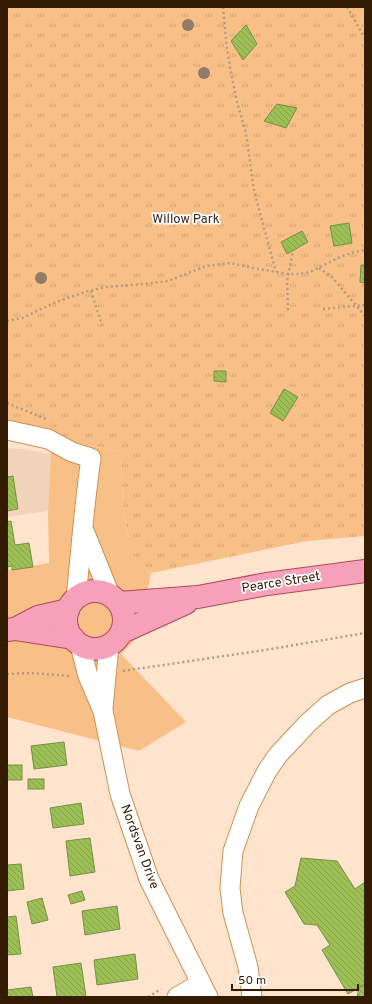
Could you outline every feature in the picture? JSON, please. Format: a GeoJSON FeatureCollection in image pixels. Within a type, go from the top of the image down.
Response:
{"type":"FeatureCollection","features":[{"type":"Feature","properties":{"kind":"main road","name":"Pearce Street"},"geometry":{"type":"LineString","coordinates":[[114,599],[198,597],[267,584],[365,571]]}},
{"type":"Feature","properties":{"kind":"main road"},"geometry":{"type":"LineString","coordinates":[[92,591],[102,591],[114,599],[124,615],[124,624],[116,638],[104,648],[96,649],[88,648],[76,642],[11,629],[72,604],[84,593],[92,591]]}},
{"type":"Feature","properties":{"kind":"main road","name":"Pearce Street"},"geometry":{"type":"LineString","coordinates":[[116,638],[198,597]]}},
{"type":"Feature","properties":{"kind":"main road"},"geometry":{"type":"LineString","coordinates":[[72,604],[66,620],[68,630],[76,642]]}},
{"type":"Feature","properties":{"kind":"street"},"geometry":{"type":"LineString","coordinates":[[7,430],[48,439],[72,452],[91,458],[84,509],[83,530],[72,604]]}},
{"type":"Feature","properties":{"kind":"street"},"geometry":{"type":"LineString","coordinates":[[83,530],[114,599]]}},
{"type":"Feature","properties":{"kind":"street","name":"Nordsvan Drive"},"geometry":{"type":"LineString","coordinates":[[97,675],[116,638]]}},
{"type":"Feature","properties":{"kind":"street","name":"Nordsvan Drive"},"geometry":{"type":"LineString","coordinates":[[76,642],[97,675],[120,794],[149,879],[204,990]]}},
{"type":"Feature","properties":{"kind":"street"},"geometry":{"type":"LineString","coordinates":[[252,997],[248,967],[233,913],[230,888],[233,851],[249,806],[267,771],[278,754],[308,723],[328,705],[350,693],[365,688]]}},
{"type":"Feature","properties":{"kind":"street"},"geometry":{"type":"LineString","coordinates":[[178,997],[204,990]]}},
{"type":"Feature","properties":{"kind":"path"},"geometry":{"type":"LineString","coordinates":[[223,7],[230,73],[246,133],[254,190],[276,272]]}},
{"type":"Feature","properties":{"kind":"path"},"geometry":{"type":"LineString","coordinates":[[347,7],[365,38]]}},
{"type":"Feature","properties":{"kind":"path"},"geometry":{"type":"LineString","coordinates":[[7,321],[22,318],[56,302],[105,287],[168,281],[206,266],[230,264],[288,274],[299,274],[310,272],[340,257],[365,250]]}},
{"type":"Feature","properties":{"kind":"path"},"geometry":{"type":"LineString","coordinates":[[288,310],[287,281],[293,251]]}},
{"type":"Feature","properties":{"kind":"path"},"geometry":{"type":"LineString","coordinates":[[318,268],[332,277],[365,316]]}},
{"type":"Feature","properties":{"kind":"path"},"geometry":{"type":"LineString","coordinates":[[91,291],[102,325]]}},
{"type":"Feature","properties":{"kind":"path"},"geometry":{"type":"LineString","coordinates":[[323,309],[365,305]]}},
{"type":"Feature","properties":{"kind":"path"},"geometry":{"type":"LineString","coordinates":[[7,674],[97,675],[365,633]]}},
{"type":"Feature","properties":{"kind":"shaded area"},"geometry":{"type":"Polygon","coordinates":[[[7,448],[52,454],[48,511],[7,517],[7,448]]]}},
{"type":"Feature","properties":{"kind":"green space","name":"Willow Park"},"geometry":{"type":"Polygon","coordinates":[[[7,7],[365,7],[365,536],[307,541],[151,573],[132,555],[123,509],[121,452],[47,437],[7,433],[7,7]]]}},
{"type":"Feature","properties":{"kind":"green space"},"geometry":{"type":"Polygon","coordinates":[[[52,438],[121,452],[123,509],[132,555],[151,573],[139,636],[121,654],[186,722],[139,751],[7,717],[7,570],[49,563],[48,511],[52,438]]]}},
{"type":"Feature","properties":{"kind":"building"},"geometry":{"type":"Polygon","coordinates":[[[246,25],[257,44],[243,60],[231,41],[246,25]]]}},
{"type":"Feature","properties":{"kind":"building"},"geometry":{"type":"Polygon","coordinates":[[[277,104],[297,108],[286,128],[264,121],[277,104]]]}},
{"type":"Feature","properties":{"kind":"building"},"geometry":{"type":"Polygon","coordinates":[[[349,223],[352,243],[334,246],[330,226],[349,223]]]}},
{"type":"Feature","properties":{"kind":"building"},"geometry":{"type":"Polygon","coordinates":[[[302,231],[308,242],[287,254],[281,242],[302,231]]]}},
{"type":"Feature","properties":{"kind":"building"},"geometry":{"type":"Polygon","coordinates":[[[361,265],[365,265],[365,283],[360,282],[361,265]]]}},
{"type":"Feature","properties":{"kind":"building"},"geometry":{"type":"Polygon","coordinates":[[[214,371],[226,371],[226,382],[214,381],[214,371]]]}},
{"type":"Feature","properties":{"kind":"building"},"geometry":{"type":"Polygon","coordinates":[[[284,389],[298,397],[283,421],[270,413],[284,389]]]}},
{"type":"Feature","properties":{"kind":"building"},"geometry":{"type":"Polygon","coordinates":[[[13,476],[18,509],[7,511],[7,477],[13,476]]]}},
{"type":"Feature","properties":{"kind":"building"},"geometry":{"type":"Polygon","coordinates":[[[11,521],[15,545],[29,543],[33,567],[12,570],[12,566],[7,567],[7,522],[11,521]]]}},
{"type":"Feature","properties":{"kind":"building"},"geometry":{"type":"Polygon","coordinates":[[[64,742],[67,765],[34,769],[31,746],[64,742]]]}},
{"type":"Feature","properties":{"kind":"building"},"geometry":{"type":"Polygon","coordinates":[[[7,765],[22,765],[22,780],[7,780],[7,765]]]}},
{"type":"Feature","properties":{"kind":"building"},"geometry":{"type":"Polygon","coordinates":[[[28,779],[44,779],[44,789],[28,789],[28,779]]]}},
{"type":"Feature","properties":{"kind":"building"},"geometry":{"type":"Polygon","coordinates":[[[81,803],[84,824],[53,828],[50,808],[81,803]]]}},
{"type":"Feature","properties":{"kind":"building"},"geometry":{"type":"Polygon","coordinates":[[[90,838],[95,872],[70,876],[66,841],[90,838]]]}},
{"type":"Feature","properties":{"kind":"building"},"geometry":{"type":"Polygon","coordinates":[[[301,858],[337,861],[355,889],[365,882],[365,984],[348,994],[322,950],[330,945],[317,925],[304,924],[285,892],[295,886],[301,858]]]}},
{"type":"Feature","properties":{"kind":"building"},"geometry":{"type":"Polygon","coordinates":[[[21,864],[24,889],[7,891],[7,865],[21,864]]]}},
{"type":"Feature","properties":{"kind":"building"},"geometry":{"type":"Polygon","coordinates":[[[82,891],[85,900],[71,904],[68,895],[82,891]]]}},
{"type":"Feature","properties":{"kind":"building"},"geometry":{"type":"Polygon","coordinates":[[[42,898],[48,920],[32,924],[27,902],[42,898]]]}},
{"type":"Feature","properties":{"kind":"building"},"geometry":{"type":"Polygon","coordinates":[[[117,906],[120,929],[85,935],[82,911],[117,906]]]}},
{"type":"Feature","properties":{"kind":"building"},"geometry":{"type":"Polygon","coordinates":[[[16,916],[21,954],[7,955],[7,917],[16,916]]]}},
{"type":"Feature","properties":{"kind":"building"},"geometry":{"type":"Polygon","coordinates":[[[135,954],[138,979],[97,985],[94,960],[135,954]]]}},
{"type":"Feature","properties":{"kind":"building"},"geometry":{"type":"Polygon","coordinates":[[[81,963],[86,997],[57,997],[53,967],[81,963]]]}},
{"type":"Feature","properties":{"kind":"building"},"geometry":{"type":"Polygon","coordinates":[[[365,984],[365,997],[357,997],[359,988],[365,984]]]}},
{"type":"Feature","properties":{"kind":"building"},"geometry":{"type":"Polygon","coordinates":[[[31,987],[33,997],[7,997],[7,990],[31,987]]]}}]}
